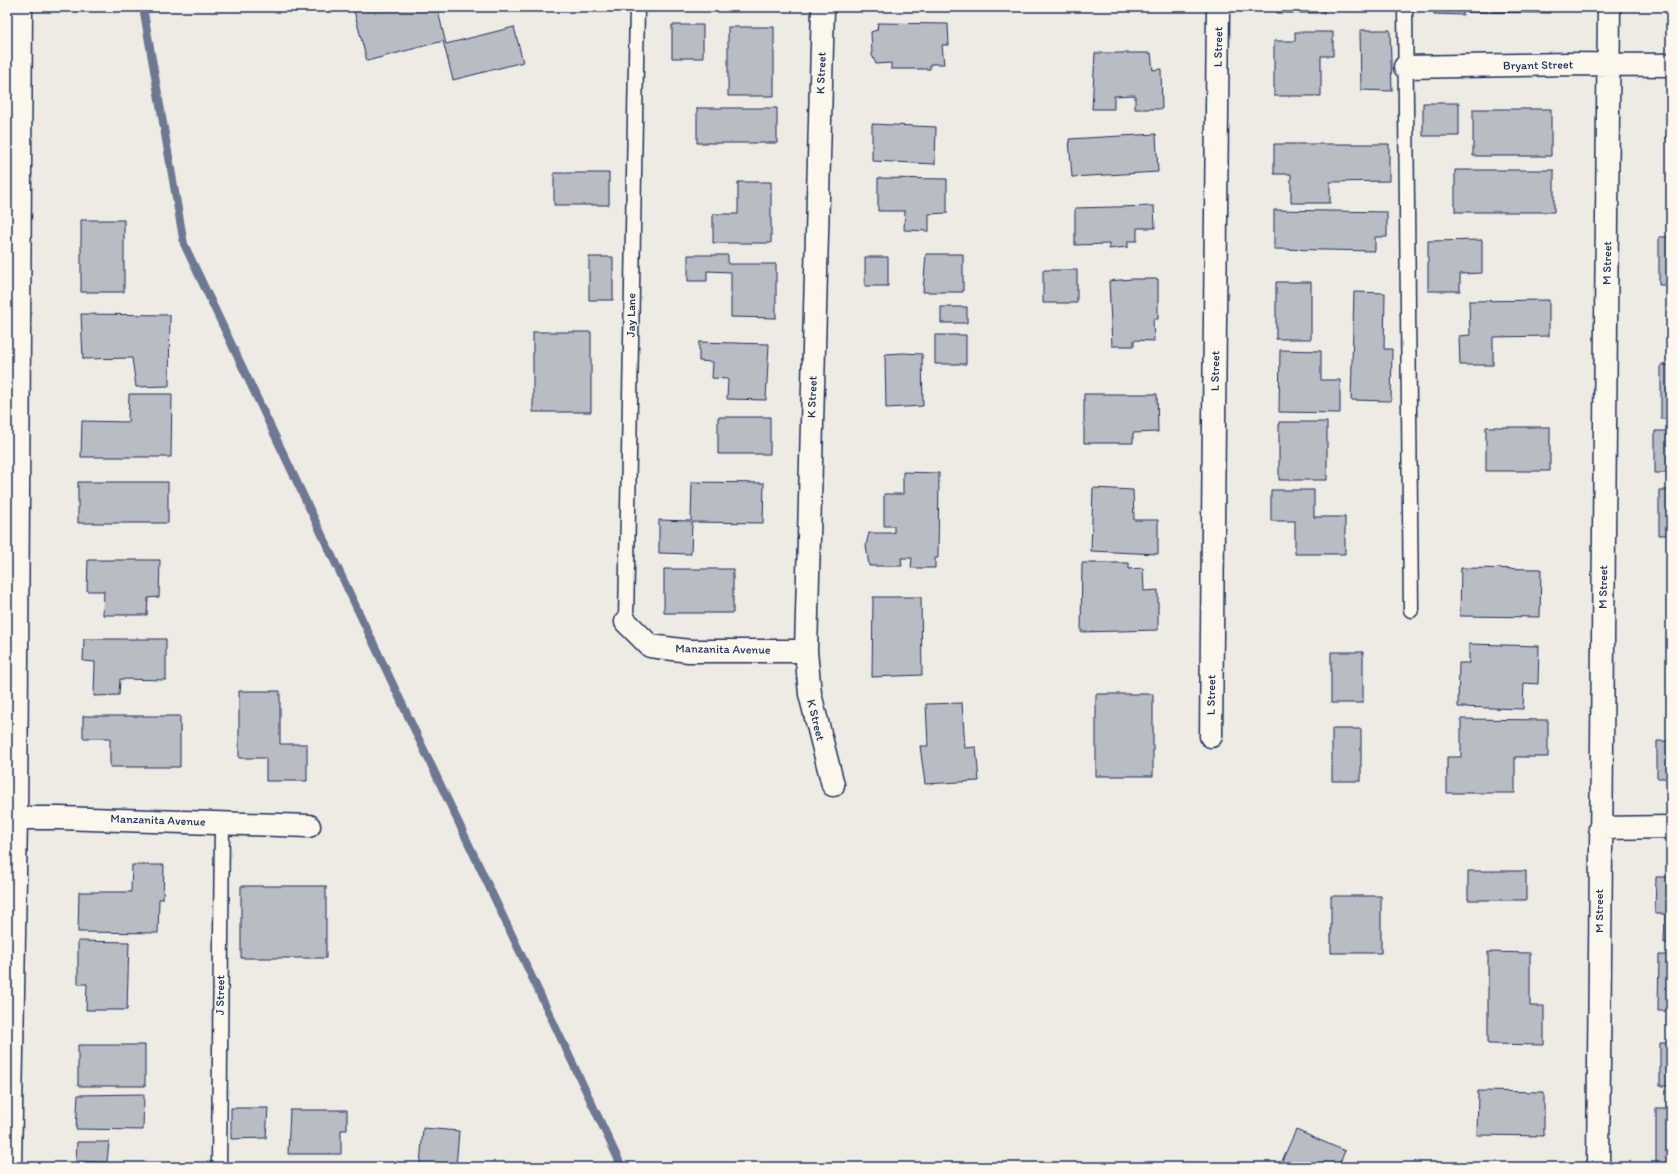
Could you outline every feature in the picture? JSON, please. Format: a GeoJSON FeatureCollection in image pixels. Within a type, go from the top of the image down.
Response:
{"type":"FeatureCollection","features":[{"type":"Feature","properties":{"kind":"street"},"geometry":{"type":"LineString","coordinates":[[10,1167],[12,818],[21,7]]}},
{"type":"Feature","properties":{"kind":"street","name":"K Street"},"geometry":{"type":"LineString","coordinates":[[823,7],[806,651],[810,694],[833,785]]}},
{"type":"Feature","properties":{"kind":"street","name":"L Street"},"geometry":{"type":"LineString","coordinates":[[1211,736],[1218,7]]}},
{"type":"Feature","properties":{"kind":"street","name":"M Street"},"geometry":{"type":"LineString","coordinates":[[1598,1167],[1600,828],[1609,7]]}},
{"type":"Feature","properties":{"kind":"street","name":"Bryant Street"},"geometry":{"type":"LineString","coordinates":[[1405,67],[1609,64],[1671,65]]}},
{"type":"Feature","properties":{"kind":"street","name":"Manzanita Avenue"},"geometry":{"type":"LineString","coordinates":[[626,622],[650,646],[690,651],[806,651]]}},
{"type":"Feature","properties":{"kind":"street","name":"Manzanita Avenue"},"geometry":{"type":"LineString","coordinates":[[12,818],[222,822],[310,826]]}},
{"type":"Feature","properties":{"kind":"street"},"geometry":{"type":"LineString","coordinates":[[1600,828],[1671,827]]}},
{"type":"Feature","properties":{"kind":"lane","name":"Jay Lane"},"geometry":{"type":"LineString","coordinates":[[626,622],[636,7]]}},
{"type":"Feature","properties":{"kind":"lane"},"geometry":{"type":"LineString","coordinates":[[1405,7],[1411,610]]}},
{"type":"Feature","properties":{"kind":"lane","name":"J Street"},"geometry":{"type":"LineString","coordinates":[[218,1167],[222,822]]}},
{"type":"Feature","properties":{"kind":"building"},"geometry":{"type":"Polygon","coordinates":[[[353,7],[437,7],[446,44],[514,27],[523,62],[453,80],[443,41],[367,61],[353,7]]]}},
{"type":"Feature","properties":{"kind":"building"},"geometry":{"type":"Polygon","coordinates":[[[1277,7],[1324,7],[1324,13],[1277,13],[1277,7]]]}},
{"type":"Feature","properties":{"kind":"building"},"geometry":{"type":"Polygon","coordinates":[[[1346,7],[1381,7],[1381,11],[1346,11],[1346,7]]]}},
{"type":"Feature","properties":{"kind":"building"},"geometry":{"type":"Polygon","coordinates":[[[1434,7],[1550,7],[1550,13],[1463,12],[1463,15],[1434,14],[1434,7]]]}},
{"type":"Feature","properties":{"kind":"building"},"geometry":{"type":"Polygon","coordinates":[[[878,23],[948,24],[949,45],[942,45],[944,64],[930,64],[930,69],[891,69],[891,63],[876,64],[872,55],[871,32],[877,30],[878,23]]]}},
{"type":"Feature","properties":{"kind":"building"},"geometry":{"type":"Polygon","coordinates":[[[672,25],[703,25],[703,58],[672,58],[672,25]]]}},
{"type":"Feature","properties":{"kind":"building"},"geometry":{"type":"Polygon","coordinates":[[[728,27],[774,27],[774,96],[728,96],[728,27]]]}},
{"type":"Feature","properties":{"kind":"building"},"geometry":{"type":"Polygon","coordinates":[[[1360,30],[1390,30],[1392,91],[1361,90],[1360,30]]]}},
{"type":"Feature","properties":{"kind":"building"},"geometry":{"type":"Polygon","coordinates":[[[1295,32],[1333,32],[1333,56],[1321,56],[1321,96],[1274,96],[1274,41],[1295,41],[1295,32]]]}},
{"type":"Feature","properties":{"kind":"building"},"geometry":{"type":"Polygon","coordinates":[[[1095,53],[1151,53],[1153,70],[1161,69],[1162,109],[1135,109],[1135,95],[1114,96],[1114,109],[1092,109],[1095,53]]]}},
{"type":"Feature","properties":{"kind":"building"},"geometry":{"type":"Polygon","coordinates":[[[1423,103],[1459,103],[1459,136],[1423,136],[1423,103]]]}},
{"type":"Feature","properties":{"kind":"building"},"geometry":{"type":"Polygon","coordinates":[[[697,108],[777,108],[777,143],[697,143],[697,108]]]}},
{"type":"Feature","properties":{"kind":"building"},"geometry":{"type":"Polygon","coordinates":[[[1473,109],[1551,109],[1551,156],[1473,156],[1473,109]]]}},
{"type":"Feature","properties":{"kind":"building"},"geometry":{"type":"Polygon","coordinates":[[[872,124],[936,127],[935,164],[872,161],[872,124]]]}},
{"type":"Feature","properties":{"kind":"building"},"geometry":{"type":"Polygon","coordinates":[[[1671,133],[1671,144],[1666,137],[1671,133]]]}},
{"type":"Feature","properties":{"kind":"building"},"geometry":{"type":"Polygon","coordinates":[[[1156,134],[1158,172],[1072,177],[1069,139],[1156,134]]]}},
{"type":"Feature","properties":{"kind":"building"},"geometry":{"type":"Polygon","coordinates":[[[1274,144],[1389,144],[1389,181],[1330,182],[1330,203],[1291,203],[1291,174],[1274,174],[1274,144]]]}},
{"type":"Feature","properties":{"kind":"building"},"geometry":{"type":"Polygon","coordinates":[[[1455,170],[1554,170],[1554,212],[1455,212],[1455,170]]]}},
{"type":"Feature","properties":{"kind":"building"},"geometry":{"type":"Polygon","coordinates":[[[554,173],[609,173],[609,205],[554,205],[554,173]]]}},
{"type":"Feature","properties":{"kind":"building"},"geometry":{"type":"Polygon","coordinates":[[[878,178],[947,179],[947,213],[929,214],[929,231],[904,230],[905,211],[878,211],[878,178]]]}},
{"type":"Feature","properties":{"kind":"building"},"geometry":{"type":"Polygon","coordinates":[[[738,182],[771,182],[771,243],[713,243],[713,214],[738,214],[738,182]]]}},
{"type":"Feature","properties":{"kind":"building"},"geometry":{"type":"Polygon","coordinates":[[[1154,206],[1155,228],[1137,228],[1137,241],[1128,241],[1128,247],[1109,249],[1109,244],[1075,245],[1075,208],[1154,206]]]}},
{"type":"Feature","properties":{"kind":"building"},"geometry":{"type":"Polygon","coordinates":[[[1274,210],[1387,212],[1387,237],[1375,237],[1375,251],[1274,249],[1274,210]]]}},
{"type":"Feature","properties":{"kind":"building"},"geometry":{"type":"Polygon","coordinates":[[[81,220],[124,220],[124,292],[81,292],[81,220]]]}},
{"type":"Feature","properties":{"kind":"building"},"geometry":{"type":"Polygon","coordinates":[[[1659,237],[1671,237],[1671,285],[1659,285],[1659,237]]]}},
{"type":"Feature","properties":{"kind":"building"},"geometry":{"type":"Polygon","coordinates":[[[1482,240],[1482,273],[1460,274],[1460,291],[1428,291],[1428,241],[1482,240]]]}},
{"type":"Feature","properties":{"kind":"building"},"geometry":{"type":"Polygon","coordinates":[[[926,254],[963,254],[963,292],[923,292],[926,254]]]}},
{"type":"Feature","properties":{"kind":"building"},"geometry":{"type":"Polygon","coordinates":[[[688,255],[728,255],[728,264],[776,264],[776,318],[731,317],[731,272],[707,271],[707,281],[688,281],[688,255]]]}},
{"type":"Feature","properties":{"kind":"building"},"geometry":{"type":"Polygon","coordinates":[[[589,257],[613,257],[613,300],[589,300],[589,257]]]}},
{"type":"Feature","properties":{"kind":"building"},"geometry":{"type":"Polygon","coordinates":[[[865,257],[888,257],[888,286],[865,286],[865,257]]]}},
{"type":"Feature","properties":{"kind":"building"},"geometry":{"type":"Polygon","coordinates":[[[1043,270],[1077,270],[1077,303],[1043,303],[1043,270]]]}},
{"type":"Feature","properties":{"kind":"building"},"geometry":{"type":"Polygon","coordinates":[[[1158,279],[1158,319],[1153,319],[1154,341],[1134,340],[1134,346],[1112,346],[1109,281],[1158,279]]]}},
{"type":"Feature","properties":{"kind":"building"},"geometry":{"type":"Polygon","coordinates":[[[1276,282],[1311,282],[1311,339],[1276,339],[1276,282]]]}},
{"type":"Feature","properties":{"kind":"building"},"geometry":{"type":"Polygon","coordinates":[[[1354,292],[1385,293],[1384,349],[1392,349],[1391,401],[1351,400],[1354,292]]]}},
{"type":"Feature","properties":{"kind":"building"},"geometry":{"type":"Polygon","coordinates":[[[1549,300],[1549,336],[1493,337],[1493,365],[1460,365],[1459,336],[1470,335],[1469,301],[1549,300]]]}},
{"type":"Feature","properties":{"kind":"building"},"geometry":{"type":"Polygon","coordinates":[[[941,307],[967,307],[967,323],[941,323],[941,307]]]}},
{"type":"Feature","properties":{"kind":"building"},"geometry":{"type":"Polygon","coordinates":[[[81,314],[170,315],[169,386],[136,387],[132,358],[83,359],[81,314]]]}},
{"type":"Feature","properties":{"kind":"building"},"geometry":{"type":"Polygon","coordinates":[[[533,332],[591,332],[591,412],[533,412],[533,332]]]}},
{"type":"Feature","properties":{"kind":"building"},"geometry":{"type":"Polygon","coordinates":[[[935,335],[966,335],[966,364],[935,364],[935,335]]]}},
{"type":"Feature","properties":{"kind":"building"},"geometry":{"type":"Polygon","coordinates":[[[699,342],[769,344],[766,400],[727,399],[728,379],[712,378],[713,362],[699,361],[699,342]]]}},
{"type":"Feature","properties":{"kind":"building"},"geometry":{"type":"Polygon","coordinates":[[[1280,350],[1321,351],[1321,380],[1340,380],[1340,413],[1279,412],[1280,350]]]}},
{"type":"Feature","properties":{"kind":"building"},"geometry":{"type":"Polygon","coordinates":[[[885,354],[922,354],[923,406],[886,408],[885,354]]]}},
{"type":"Feature","properties":{"kind":"building"},"geometry":{"type":"Polygon","coordinates":[[[1661,365],[1671,365],[1671,419],[1661,419],[1661,365]]]}},
{"type":"Feature","properties":{"kind":"building"},"geometry":{"type":"Polygon","coordinates":[[[129,394],[172,394],[171,457],[81,457],[82,421],[128,422],[129,394]]]}},
{"type":"Feature","properties":{"kind":"building"},"geometry":{"type":"Polygon","coordinates":[[[1084,394],[1157,394],[1158,432],[1133,433],[1133,443],[1084,443],[1084,394]]]}},
{"type":"Feature","properties":{"kind":"building"},"geometry":{"type":"Polygon","coordinates":[[[718,417],[770,417],[770,454],[718,454],[718,417]]]}},
{"type":"Feature","properties":{"kind":"building"},"geometry":{"type":"Polygon","coordinates":[[[1279,422],[1327,422],[1327,480],[1279,480],[1279,422]]]}},
{"type":"Feature","properties":{"kind":"building"},"geometry":{"type":"Polygon","coordinates":[[[1486,427],[1550,427],[1550,471],[1486,471],[1486,427]]]}},
{"type":"Feature","properties":{"kind":"building"},"geometry":{"type":"Polygon","coordinates":[[[1655,431],[1671,431],[1671,473],[1655,473],[1655,431]]]}},
{"type":"Feature","properties":{"kind":"building"},"geometry":{"type":"Polygon","coordinates":[[[903,472],[939,473],[938,558],[935,558],[935,568],[911,568],[912,558],[901,558],[902,566],[869,566],[866,545],[869,533],[894,533],[894,526],[884,526],[884,494],[903,494],[903,472]]]}},
{"type":"Feature","properties":{"kind":"building"},"geometry":{"type":"Polygon","coordinates":[[[78,482],[168,482],[168,523],[78,523],[78,482]]]}},
{"type":"Feature","properties":{"kind":"building"},"geometry":{"type":"Polygon","coordinates":[[[692,482],[764,483],[763,523],[692,522],[691,554],[659,553],[659,520],[691,521],[692,482]]]}},
{"type":"Feature","properties":{"kind":"building"},"geometry":{"type":"Polygon","coordinates":[[[1093,488],[1133,490],[1134,520],[1158,520],[1158,554],[1091,551],[1093,488]]]}},
{"type":"Feature","properties":{"kind":"building"},"geometry":{"type":"Polygon","coordinates":[[[1271,490],[1314,490],[1314,517],[1345,517],[1345,554],[1295,554],[1295,521],[1271,521],[1271,490]]]}},
{"type":"Feature","properties":{"kind":"building"},"geometry":{"type":"Polygon","coordinates":[[[1659,490],[1671,490],[1671,535],[1659,535],[1659,490]]]}},
{"type":"Feature","properties":{"kind":"building"},"geometry":{"type":"Polygon","coordinates":[[[88,560],[160,560],[159,597],[148,598],[147,615],[103,615],[104,591],[87,591],[88,560]]]}},
{"type":"Feature","properties":{"kind":"building"},"geometry":{"type":"Polygon","coordinates":[[[1082,563],[1129,563],[1129,569],[1143,568],[1144,591],[1158,590],[1158,630],[1081,632],[1082,563]]]}},
{"type":"Feature","properties":{"kind":"building"},"geometry":{"type":"Polygon","coordinates":[[[1461,568],[1541,569],[1540,617],[1460,616],[1461,568]]]}},
{"type":"Feature","properties":{"kind":"building"},"geometry":{"type":"Polygon","coordinates":[[[664,569],[733,569],[733,613],[664,613],[664,569]]]}},
{"type":"Feature","properties":{"kind":"building"},"geometry":{"type":"Polygon","coordinates":[[[873,597],[921,597],[922,675],[872,677],[873,597]]]}},
{"type":"Feature","properties":{"kind":"building"},"geometry":{"type":"Polygon","coordinates":[[[84,639],[166,639],[166,680],[120,679],[119,695],[94,696],[95,662],[83,661],[84,639]]]}},
{"type":"Feature","properties":{"kind":"building"},"geometry":{"type":"Polygon","coordinates":[[[1469,644],[1539,646],[1538,684],[1524,683],[1523,709],[1458,707],[1459,663],[1469,663],[1469,644]]]}},
{"type":"Feature","properties":{"kind":"building"},"geometry":{"type":"Polygon","coordinates":[[[1331,652],[1363,652],[1363,703],[1331,703],[1331,652]]]}},
{"type":"Feature","properties":{"kind":"building"},"geometry":{"type":"Polygon","coordinates":[[[239,691],[280,691],[280,744],[307,744],[307,781],[266,781],[266,758],[239,758],[239,691]]]}},
{"type":"Feature","properties":{"kind":"building"},"geometry":{"type":"Polygon","coordinates":[[[1096,694],[1153,694],[1153,776],[1096,776],[1096,694]]]}},
{"type":"Feature","properties":{"kind":"building"},"geometry":{"type":"Polygon","coordinates":[[[962,703],[965,748],[976,747],[979,781],[925,784],[920,746],[928,746],[926,704],[962,703]]]}},
{"type":"Feature","properties":{"kind":"building"},"geometry":{"type":"Polygon","coordinates":[[[83,716],[180,716],[180,767],[110,767],[110,738],[83,738],[83,716]]]}},
{"type":"Feature","properties":{"kind":"building"},"geometry":{"type":"Polygon","coordinates":[[[1461,719],[1548,720],[1548,757],[1515,757],[1515,793],[1447,793],[1447,757],[1461,757],[1461,719]]]}},
{"type":"Feature","properties":{"kind":"building"},"geometry":{"type":"Polygon","coordinates":[[[1332,729],[1361,729],[1361,781],[1332,781],[1332,729]]]}},
{"type":"Feature","properties":{"kind":"building"},"geometry":{"type":"Polygon","coordinates":[[[1657,741],[1671,741],[1671,778],[1657,778],[1657,741]]]}},
{"type":"Feature","properties":{"kind":"building"},"geometry":{"type":"Polygon","coordinates":[[[132,865],[164,865],[163,899],[159,899],[158,933],[78,932],[79,892],[131,892],[132,865]]]}},
{"type":"Feature","properties":{"kind":"building"},"geometry":{"type":"Polygon","coordinates":[[[1468,871],[1526,871],[1526,900],[1468,900],[1468,871]]]}},
{"type":"Feature","properties":{"kind":"building"},"geometry":{"type":"Polygon","coordinates":[[[1656,877],[1671,877],[1671,943],[1664,943],[1665,914],[1655,914],[1656,877]]]}},
{"type":"Feature","properties":{"kind":"building"},"geometry":{"type":"Polygon","coordinates":[[[241,886],[326,886],[326,958],[241,958],[241,886]]]}},
{"type":"Feature","properties":{"kind":"building"},"geometry":{"type":"Polygon","coordinates":[[[1331,896],[1381,896],[1381,953],[1331,953],[1331,896]]]}},
{"type":"Feature","properties":{"kind":"building"},"geometry":{"type":"Polygon","coordinates":[[[78,941],[129,942],[127,1010],[86,1010],[87,984],[78,984],[78,941]]]}},
{"type":"Feature","properties":{"kind":"building"},"geometry":{"type":"Polygon","coordinates":[[[1488,952],[1530,953],[1530,1006],[1544,1006],[1544,1045],[1488,1044],[1488,952]]]}},
{"type":"Feature","properties":{"kind":"building"},"geometry":{"type":"Polygon","coordinates":[[[1659,955],[1671,955],[1671,1011],[1658,1011],[1659,955]]]}},
{"type":"Feature","properties":{"kind":"building"},"geometry":{"type":"Polygon","coordinates":[[[1660,1043],[1671,1043],[1671,1086],[1660,1086],[1660,1043]]]}},
{"type":"Feature","properties":{"kind":"building"},"geometry":{"type":"Polygon","coordinates":[[[78,1045],[145,1045],[145,1086],[78,1086],[78,1045]]]}},
{"type":"Feature","properties":{"kind":"building"},"geometry":{"type":"Polygon","coordinates":[[[1478,1091],[1544,1092],[1544,1136],[1477,1135],[1478,1091]]]}},
{"type":"Feature","properties":{"kind":"building"},"geometry":{"type":"Polygon","coordinates":[[[144,1094],[143,1130],[76,1129],[78,1095],[144,1094]]]}},
{"type":"Feature","properties":{"kind":"building"},"geometry":{"type":"Polygon","coordinates":[[[231,1108],[268,1108],[266,1138],[231,1139],[231,1108]]]}},
{"type":"Feature","properties":{"kind":"building"},"geometry":{"type":"Polygon","coordinates":[[[1656,1108],[1671,1108],[1671,1167],[1656,1167],[1656,1108]]]}},
{"type":"Feature","properties":{"kind":"building"},"geometry":{"type":"Polygon","coordinates":[[[290,1110],[347,1110],[347,1130],[341,1130],[341,1154],[288,1154],[290,1110]]]}},
{"type":"Feature","properties":{"kind":"building"},"geometry":{"type":"Polygon","coordinates":[[[423,1128],[459,1131],[456,1167],[420,1165],[423,1128]]]}},
{"type":"Feature","properties":{"kind":"building"},"geometry":{"type":"Polygon","coordinates":[[[1296,1130],[1345,1151],[1338,1167],[1289,1167],[1281,1163],[1296,1130]]]}},
{"type":"Feature","properties":{"kind":"building"},"geometry":{"type":"Polygon","coordinates":[[[77,1142],[109,1142],[107,1162],[76,1161],[77,1142]]]}},
{"type":"Feature","properties":{"kind":"waterway"},"geometry":{"type":"LineString","coordinates":[[143,7],[184,244],[622,1167]]}}]}
